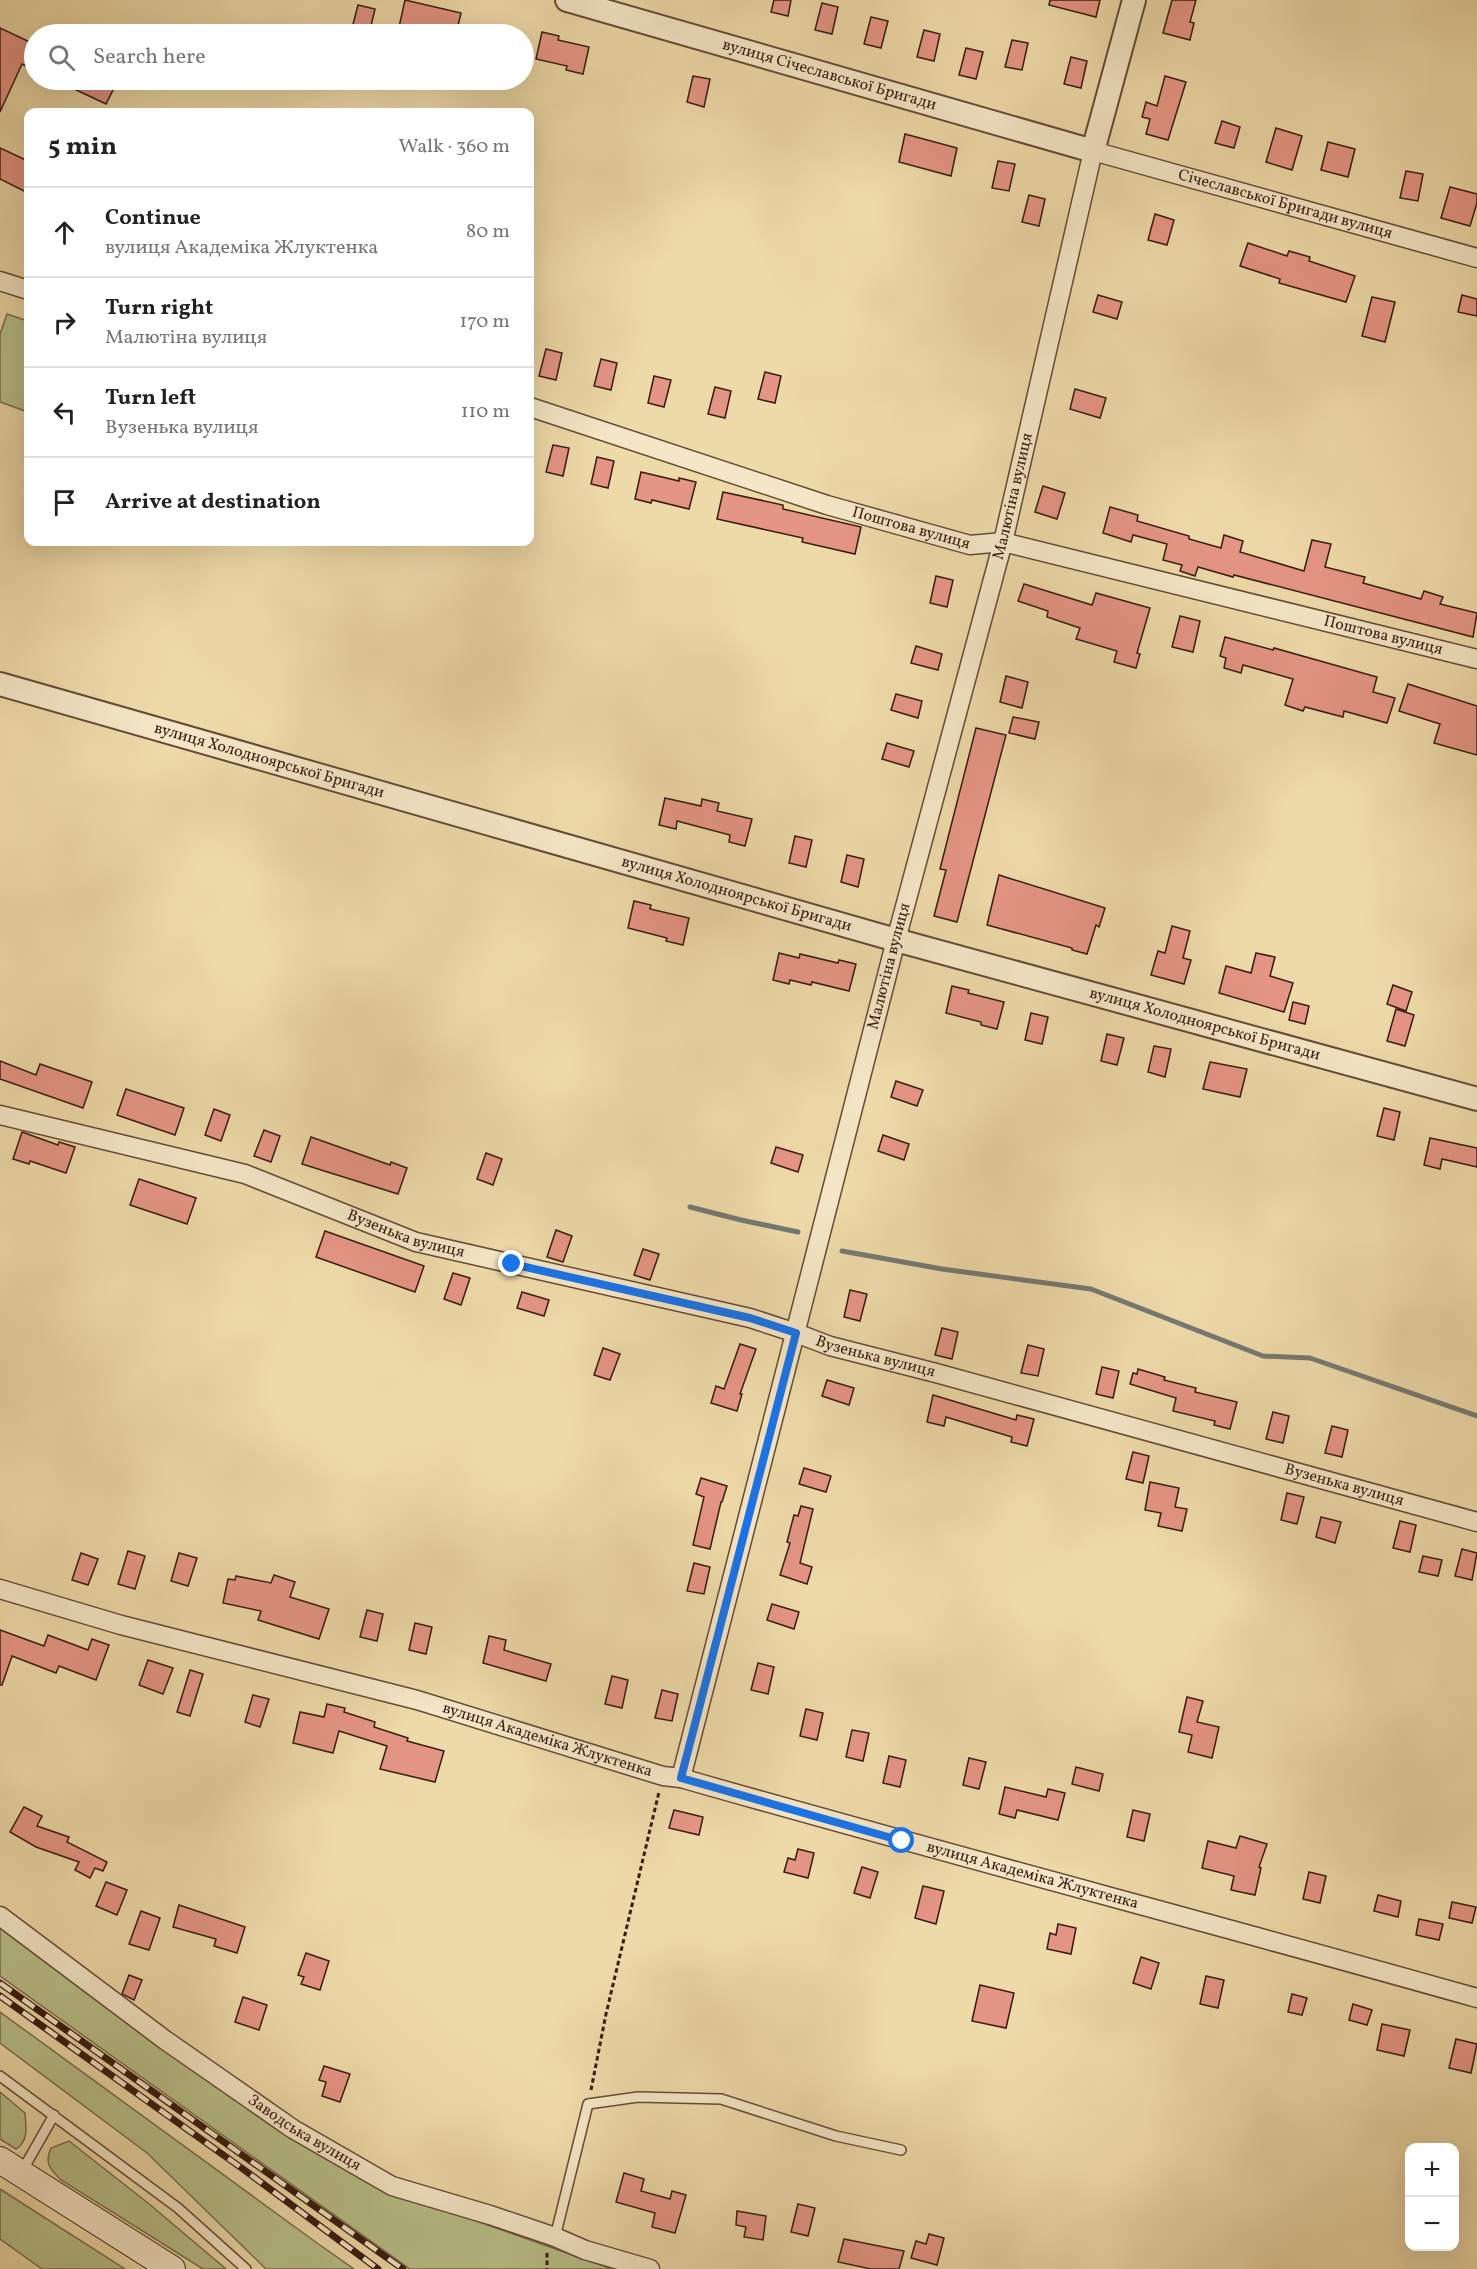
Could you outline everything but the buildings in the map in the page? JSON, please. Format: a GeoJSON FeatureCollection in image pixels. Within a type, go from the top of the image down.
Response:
{"type":"FeatureCollection","features":[{"type":"Feature","properties":{"kind":"main road"},"geometry":{"type":"LineString","coordinates":[[11,2167],[172,2269]]}},
{"type":"Feature","properties":{"kind":"street","name":"вулиця Січеславської Бригади"},"geometry":{"type":"LineString","coordinates":[[567,0],[1092,151]]}},
{"type":"Feature","properties":{"kind":"street"},"geometry":{"type":"LineString","coordinates":[[1092,151],[1134,0]]}},
{"type":"Feature","properties":{"kind":"street","name":"Січеславської Бригади вулиця"},"geometry":{"type":"LineString","coordinates":[[1092,151],[1477,258]]}},
{"type":"Feature","properties":{"kind":"street","name":"Малютіна вулиця"},"geometry":{"type":"LineString","coordinates":[[672,1777],[796,1333],[896,940],[1002,542],[1092,151]]}},
{"type":"Feature","properties":{"kind":"street"},"geometry":{"type":"LineString","coordinates":[[0,281],[24,289]]}},
{"type":"Feature","properties":{"kind":"street","name":"Поштова вулиця"},"geometry":{"type":"LineString","coordinates":[[534,408],[827,505],[970,545],[1002,542],[1477,659]]}},
{"type":"Feature","properties":{"kind":"street","name":"вулиця Холодноярської Бригади"},"geometry":{"type":"LineString","coordinates":[[0,684],[896,940],[1477,1099]]}},
{"type":"Feature","properties":{"kind":"street","name":"Вузенька вулиця"},"geometry":{"type":"LineString","coordinates":[[0,1115],[245,1174],[416,1242],[750,1318],[830,1346],[1477,1521]]}},
{"type":"Feature","properties":{"kind":"street","name":"вулиця Академіка Жлуктенка"},"geometry":{"type":"LineString","coordinates":[[0,1589],[121,1625],[417,1700],[672,1777],[1477,1998]]}},
{"type":"Feature","properties":{"kind":"street","name":"Заводська вулиця"},"geometry":{"type":"LineString","coordinates":[[0,1916],[165,2040],[293,2129],[392,2186],[490,2215],[585,2250],[650,2269]]}},
{"type":"Feature","properties":{"kind":"lane"},"geometry":{"type":"LineString","coordinates":[[0,2076],[178,2208],[246,2269]]}},
{"type":"Feature","properties":{"kind":"lane"},"geometry":{"type":"LineString","coordinates":[[555,2238],[588,2104],[638,2097],[722,2099],[836,2136],[901,2150]]}},
{"type":"Feature","properties":{"kind":"lane"},"geometry":{"type":"LineString","coordinates":[[11,2167],[54,2115]]}},
{"type":"Feature","properties":{"kind":"path"},"geometry":{"type":"LineString","coordinates":[[588,2104],[606,2014],[672,1777]]}},
{"type":"Feature","properties":{"kind":"green space"},"geometry":{"type":"Polygon","coordinates":[[[7,314],[24,320],[24,411],[0,402],[0,334],[7,314]]]}},
{"type":"Feature","properties":{"kind":"green space"},"geometry":{"type":"Polygon","coordinates":[[[0,1920],[389,2190],[612,2269],[410,2269],[0,1976],[0,1920]]]}},
{"type":"Feature","properties":{"kind":"green space"},"geometry":{"type":"Polygon","coordinates":[[[0,2012],[354,2269],[266,2269],[147,2153],[0,2043],[0,2012]]]}},
{"type":"Feature","properties":{"kind":"green space"},"geometry":{"type":"Polygon","coordinates":[[[0,2092],[25,2113],[25,2138],[16,2149],[0,2139],[0,2092]]]}},
{"type":"Feature","properties":{"kind":"green space"},"geometry":{"type":"Polygon","coordinates":[[[69,2141],[148,2203],[226,2269],[203,2269],[61,2180],[49,2166],[49,2153],[51,2148],[69,2141]]]}},
{"type":"Feature","properties":{"kind":"green space"},"geometry":{"type":"Polygon","coordinates":[[[0,2189],[125,2269],[42,2269],[0,2239],[0,2189]]]}},
{"type":"Feature","properties":{"kind":"waterway"},"geometry":{"type":"LineString","coordinates":[[690,1207],[798,1232]]}},
{"type":"Feature","properties":{"kind":"waterway"},"geometry":{"type":"LineString","coordinates":[[842,1251],[942,1269],[1091,1289],[1263,1356],[1310,1358],[1477,1416]]}},
{"type":"Feature","properties":{"kind":"railway"},"geometry":{"type":"LineString","coordinates":[[0,1983],[403,2269]]}},
{"type":"Feature","properties":{"kind":"railway"},"geometry":{"type":"LineString","coordinates":[[0,1996],[243,2169],[378,2269]]}},
{"type":"Feature","properties":{"kind":"route"},"geometry":{"type":"LineString","coordinates":[[512,1264],[750,1318],[796,1333],[681,1778],[902,1841]]}}]}
